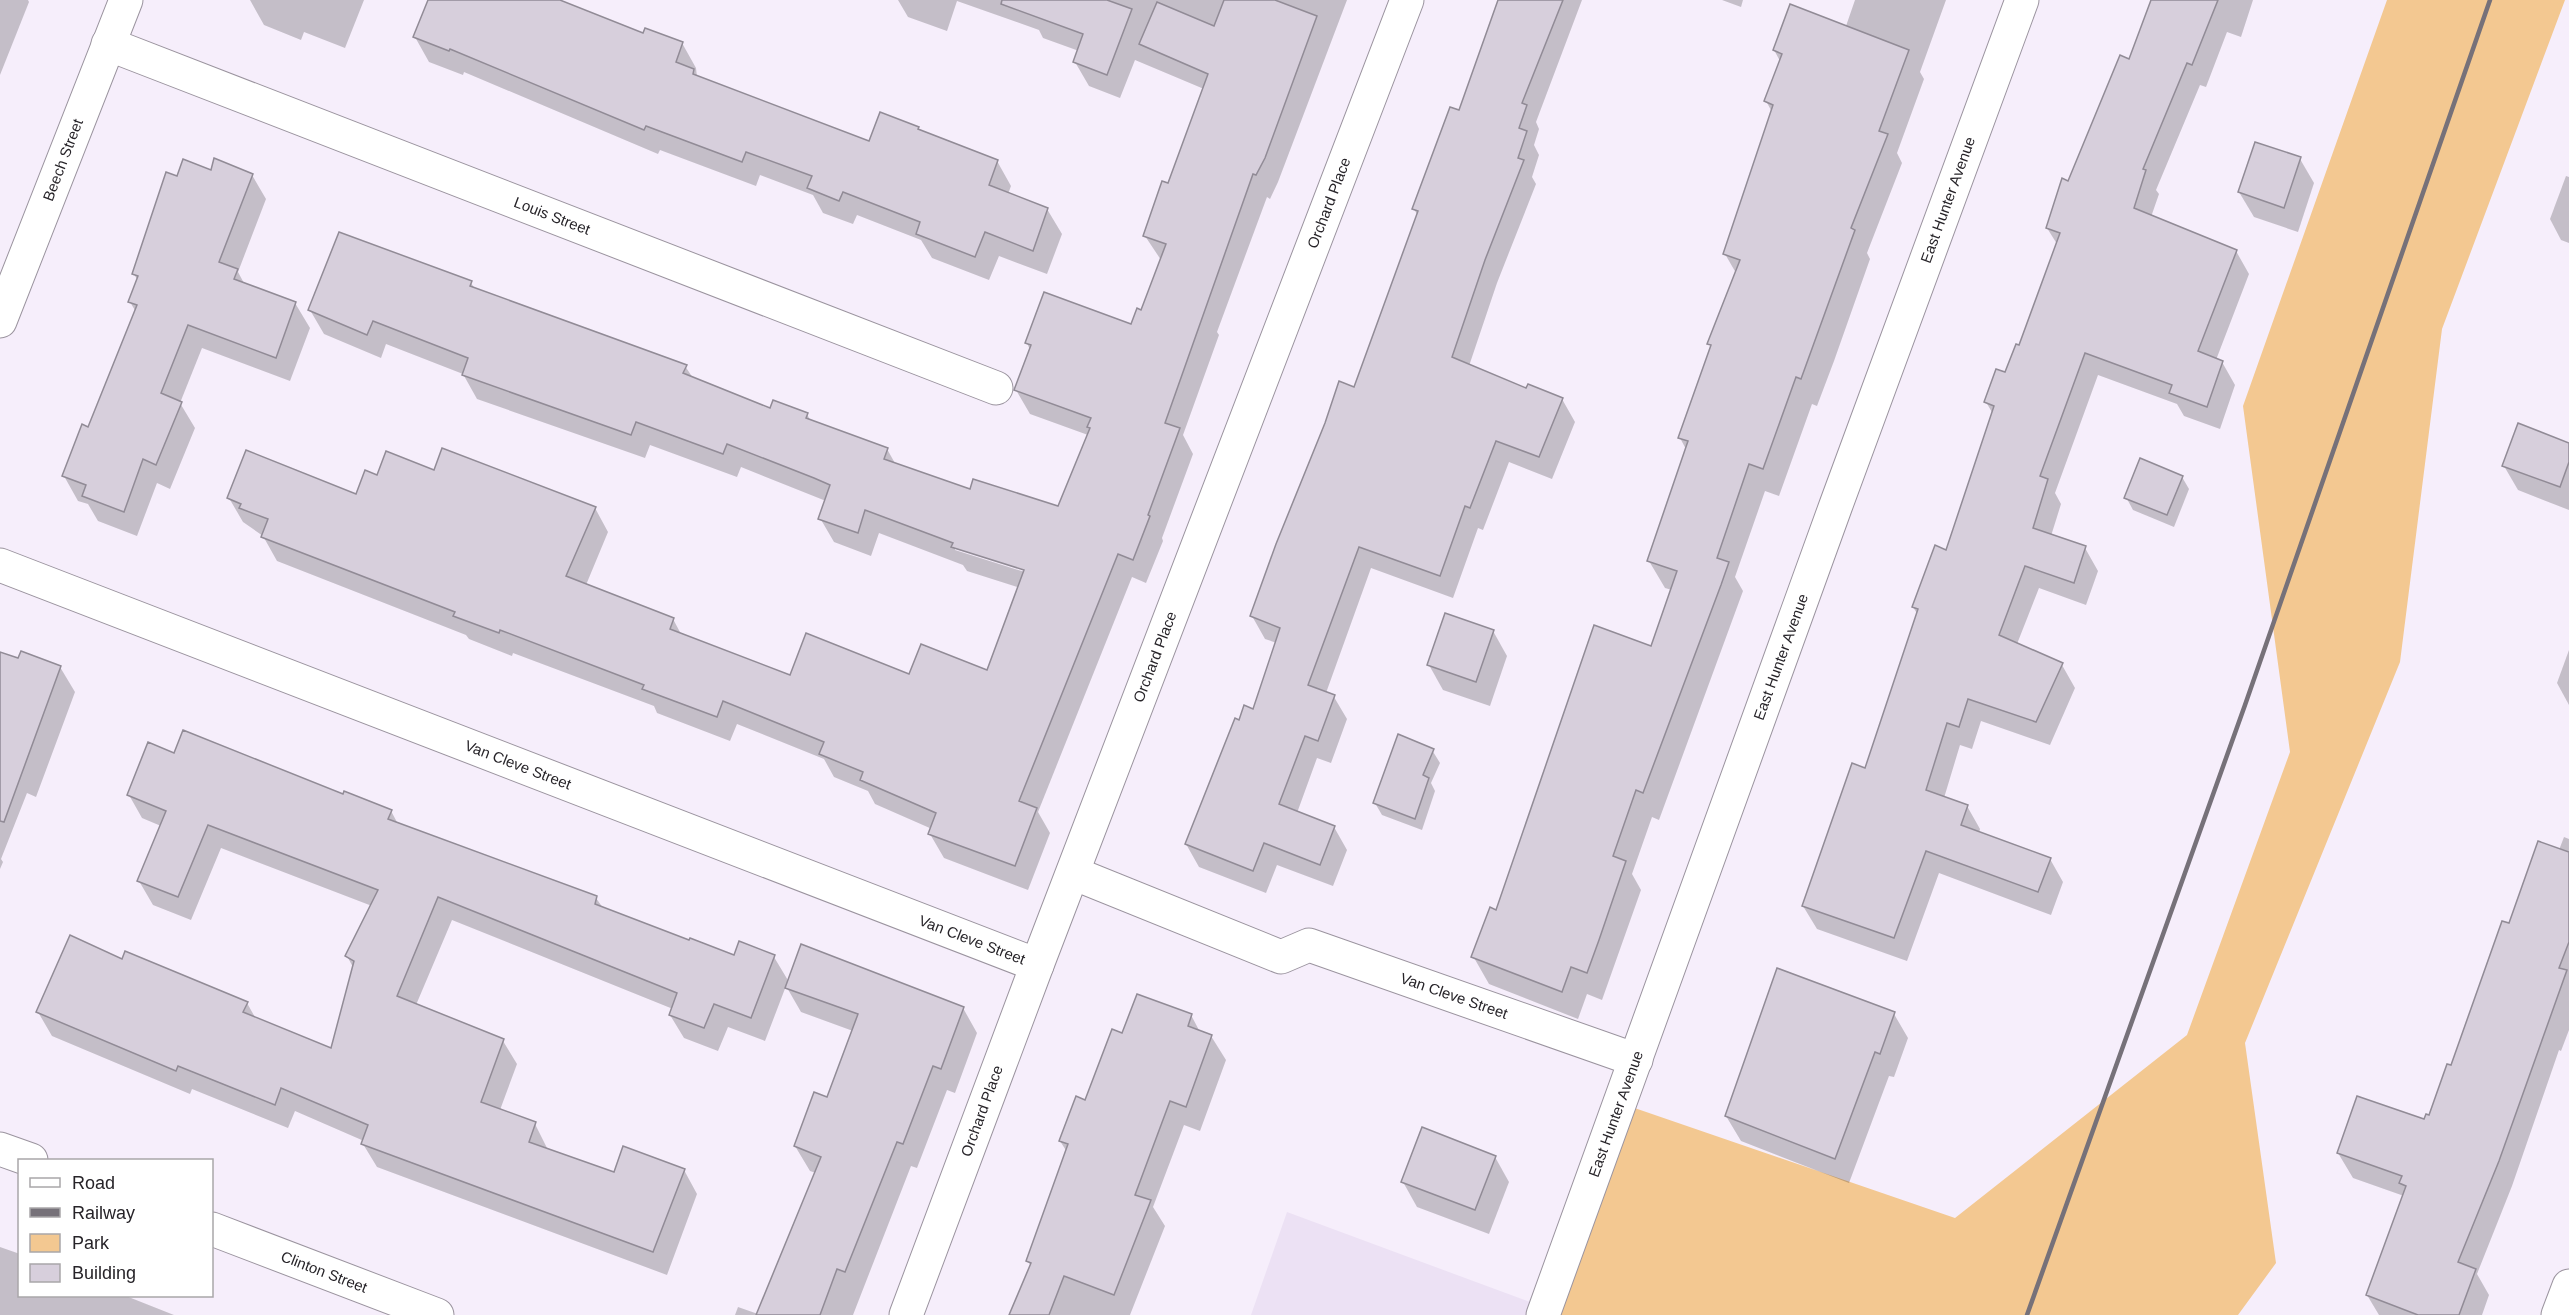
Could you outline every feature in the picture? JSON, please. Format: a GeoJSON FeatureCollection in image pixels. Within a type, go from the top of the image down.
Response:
{"type":"FeatureCollection","features":[{"type":"Feature","properties":{"kind":"street","name":"Beech Street"},"geometry":{"type":"LineString","coordinates":[[0,321],[126,0]]}},
{"type":"Feature","properties":{"kind":"street","name":"Orchard Place"},"geometry":{"type":"LineString","coordinates":[[906,1315],[1037,965],[1407,0]]}},
{"type":"Feature","properties":{"kind":"street","name":"East Hunter Avenue"},"geometry":{"type":"LineString","coordinates":[[1543,1315],[1832,516],[2022,0]]}},
{"type":"Feature","properties":{"kind":"street","name":"Louis Street"},"geometry":{"type":"LineString","coordinates":[[108,44],[996,388]]}},
{"type":"Feature","properties":{"kind":"street","name":"Van Cleve Street"},"geometry":{"type":"LineString","coordinates":[[0,566],[1037,965]]}},
{"type":"Feature","properties":{"kind":"street","name":"Van Cleve Street"},"geometry":{"type":"LineString","coordinates":[[1073,873],[1281,957],[1309,945],[1636,1060]]}},
{"type":"Feature","properties":{"kind":"street"},"geometry":{"type":"LineString","coordinates":[[0,1149],[26,1159]]}},
{"type":"Feature","properties":{"kind":"street","name":"Clinton Street"},"geometry":{"type":"LineString","coordinates":[[213,1229],[437,1315]]}},
{"type":"Feature","properties":{"kind":"street"},"geometry":{"type":"LineString","coordinates":[[2558,1315],[2569,1286]]}},
{"type":"Feature","properties":{"kind":"shaded area"},"geometry":{"type":"Polygon","coordinates":[[[1287,1212],[1546,1308],[1543,1315],[1251,1315],[1287,1212]]]}},
{"type":"Feature","properties":{"kind":"green space"},"geometry":{"type":"Polygon","coordinates":[[[2387,0],[2565,0],[2442,329],[2400,662],[2245,1043],[2276,1263],[2238,1315],[1543,1315],[1620,1103],[1955,1218],[2187,1035],[2290,752],[2243,406],[2387,0]]]}},
{"type":"Feature","properties":{"kind":"building"},"geometry":{"type":"Polygon","coordinates":[[[428,0],[560,0],[643,33],[645,28],[683,42],[676,62],[694,69],[693,74],[869,141],[880,112],[919,127],[918,129],[998,160],[989,185],[1048,208],[1033,251],[985,232],[975,257],[916,234],[920,222],[843,192],[839,201],[807,188],[812,176],[746,152],[742,162],[646,126],[644,130],[450,49],[449,51],[413,37],[428,0]]]}},
{"type":"Feature","properties":{"kind":"building"},"geometry":{"type":"Polygon","coordinates":[[[1002,0],[1107,0],[1132,9],[1107,75],[1073,62],[1083,34],[1001,4],[1002,0]]]}},
{"type":"Feature","properties":{"kind":"building"},"geometry":{"type":"Polygon","coordinates":[[[1224,0],[1275,0],[1317,16],[1265,158],[1256,175],[1253,174],[1165,423],[1180,428],[1148,515],[1150,516],[1133,560],[1118,554],[1019,801],[1037,808],[1015,866],[928,834],[936,813],[860,780],[863,772],[819,754],[824,742],[723,701],[717,717],[642,689],[644,685],[500,630],[499,633],[453,616],[455,612],[261,537],[268,519],[239,508],[241,504],[227,498],[246,450],[356,494],[365,470],[377,475],[386,451],[434,470],[442,448],[596,507],[566,576],[674,618],[670,629],[790,675],[806,633],[909,674],[921,644],[987,670],[1024,570],[951,547],[953,543],[865,510],[858,533],[818,519],[830,485],[814,478],[727,444],[723,454],[636,422],[631,435],[462,375],[468,358],[373,321],[367,335],[308,310],[339,232],[472,281],[470,286],[687,365],[683,373],[770,408],[773,400],[808,413],[806,418],[888,448],[884,459],[970,489],[973,479],[1058,506],[1090,428],[1087,427],[1091,418],[1014,390],[1031,345],[1025,343],[1044,292],[1131,324],[1137,308],[1141,310],[1166,244],[1143,236],[1162,181],[1168,183],[1208,74],[1139,44],[1157,2],[1214,26],[1224,0]]]}},
{"type":"Feature","properties":{"kind":"building"},"geometry":{"type":"Polygon","coordinates":[[[1498,0],[1563,0],[1522,103],[1527,105],[1519,128],[1527,131],[1518,158],[1524,160],[1485,260],[1452,357],[1526,388],[1528,384],[1563,398],[1539,457],[1496,441],[1470,508],[1465,506],[1440,576],[1359,547],[1308,685],[1335,695],[1318,741],[1305,736],[1279,804],[1335,826],[1320,865],[1264,843],[1253,871],[1185,844],[1235,718],[1239,720],[1244,705],[1253,709],[1280,628],[1250,616],[1276,544],[1325,423],[1339,381],[1354,387],[1418,211],[1412,209],[1450,107],[1459,110],[1498,0]]]}},
{"type":"Feature","properties":{"kind":"building"},"geometry":{"type":"Polygon","coordinates":[[[2151,0],[2218,0],[2192,65],[2187,63],[2143,169],[2146,170],[2134,208],[2237,250],[2198,351],[2223,361],[2207,407],[2169,393],[2172,385],[2085,353],[2040,476],[2048,479],[2033,528],[2086,546],[2074,583],[2025,566],[1999,635],[2063,663],[2036,722],[1968,699],[1959,727],[1947,723],[1926,790],[1968,805],[1961,825],[2051,858],[2038,892],[1926,851],[1894,938],[1802,906],[1852,763],[1865,768],[1918,609],[1912,607],[1935,545],[1946,550],[1994,406],[1984,402],[1996,369],[2005,372],[2016,344],[2019,345],[2060,233],[2046,228],[2062,178],[2068,181],[2120,55],[2129,59],[2151,0]]]}},
{"type":"Feature","properties":{"kind":"building"},"geometry":{"type":"Polygon","coordinates":[[[1790,4],[1909,50],[1879,131],[1888,134],[1851,228],[1855,230],[1801,379],[1796,377],[1763,469],[1749,464],[1717,558],[1729,562],[1643,793],[1636,790],[1613,856],[1626,861],[1587,973],[1571,967],[1562,992],[1471,957],[1490,907],[1496,910],[1594,625],[1651,646],[1677,571],[1647,561],[1688,441],[1678,438],[1711,345],[1707,344],[1740,260],[1723,254],[1773,105],[1764,101],[1782,54],[1773,50],[1790,4]]]}},
{"type":"Feature","properties":{"kind":"building"},"geometry":{"type":"Polygon","coordinates":[[[2255,142],[2301,157],[2284,208],[2238,192],[2255,142]]]}},
{"type":"Feature","properties":{"kind":"building"},"geometry":{"type":"Polygon","coordinates":[[[214,158],[253,174],[219,262],[238,269],[234,279],[296,302],[276,358],[188,325],[161,393],[182,402],[156,465],[143,459],[124,512],[82,496],[86,485],[62,476],[82,424],[88,427],[137,305],[128,302],[138,276],[132,274],[166,172],[177,176],[183,159],[211,170],[214,158]]]}},
{"type":"Feature","properties":{"kind":"building"},"geometry":{"type":"Polygon","coordinates":[[[2518,423],[2569,443],[2569,462],[2560,487],[2502,466],[2518,423]]]}},
{"type":"Feature","properties":{"kind":"building"},"geometry":{"type":"Polygon","coordinates":[[[2140,458],[2183,476],[2167,515],[2124,498],[2140,458]]]}},
{"type":"Feature","properties":{"kind":"building"},"geometry":{"type":"Polygon","coordinates":[[[1445,613],[1494,630],[1476,682],[1427,665],[1445,613]]]}},
{"type":"Feature","properties":{"kind":"building"},"geometry":{"type":"Polygon","coordinates":[[[21,651],[61,666],[4,822],[0,821],[0,652],[18,658],[21,651]]]}},
{"type":"Feature","properties":{"kind":"building"},"geometry":{"type":"Polygon","coordinates":[[[183,730],[343,794],[344,791],[392,810],[388,819],[597,896],[595,904],[689,940],[690,938],[734,955],[739,941],[775,955],[751,1018],[714,1004],[704,1028],[669,1015],[677,993],[438,897],[397,996],[504,1039],[481,1102],[536,1122],[529,1142],[614,1172],[623,1146],[685,1169],[653,1252],[361,1144],[368,1125],[281,1088],[275,1105],[178,1066],[176,1071],[36,1012],[70,935],[122,959],[125,951],[248,1002],[243,1012],[331,1048],[354,961],[345,956],[378,890],[208,825],[178,897],[137,881],[166,811],[127,795],[148,742],[174,753],[183,730]]]}},
{"type":"Feature","properties":{"kind":"building"},"geometry":{"type":"Polygon","coordinates":[[[1398,734],[1434,749],[1423,775],[1429,778],[1415,819],[1373,803],[1398,734]]]}},
{"type":"Feature","properties":{"kind":"building"},"geometry":{"type":"Polygon","coordinates":[[[2538,841],[2569,852],[2569,942],[2559,968],[2567,970],[2499,1161],[2458,1262],[2476,1269],[2459,1315],[2418,1315],[2366,1295],[2406,1186],[2399,1183],[2402,1176],[2337,1153],[2357,1096],[2424,1119],[2426,1114],[2429,1115],[2447,1064],[2451,1065],[2502,921],[2509,923],[2538,841]]]}},
{"type":"Feature","properties":{"kind":"building"},"geometry":{"type":"Polygon","coordinates":[[[801,944],[964,1007],[941,1069],[933,1066],[903,1144],[897,1142],[845,1272],[837,1269],[820,1315],[756,1315],[821,1157],[794,1146],[814,1092],[827,1097],[858,1014],[785,988],[801,944]]]}},
{"type":"Feature","properties":{"kind":"building"},"geometry":{"type":"Polygon","coordinates":[[[1777,968],[1895,1012],[1880,1054],[1875,1052],[1835,1159],[1725,1116],[1777,968]]]}},
{"type":"Feature","properties":{"kind":"building"},"geometry":{"type":"Polygon","coordinates":[[[1137,994],[1192,1014],[1188,1026],[1212,1035],[1186,1107],[1170,1101],[1135,1195],[1151,1200],[1114,1295],[1064,1276],[1049,1315],[1009,1315],[1031,1263],[1026,1261],[1068,1144],[1059,1141],[1076,1096],[1085,1100],[1112,1029],[1122,1033],[1137,994]]]}},
{"type":"Feature","properties":{"kind":"building"},"geometry":{"type":"Polygon","coordinates":[[[1422,1127],[1496,1156],[1475,1210],[1401,1182],[1422,1127]]]}},
{"type":"Feature","properties":{"kind":"railway"},"geometry":{"type":"LineString","coordinates":[[2027,1315],[2245,705],[2490,0]]}}]}
